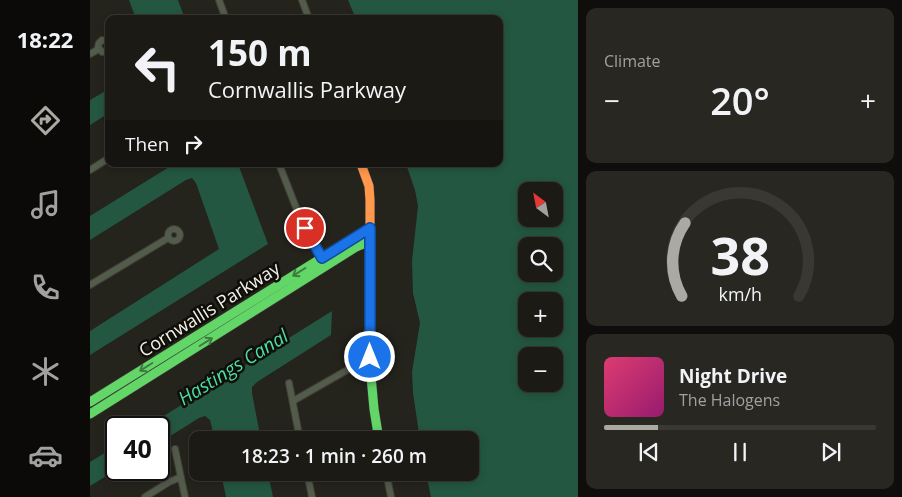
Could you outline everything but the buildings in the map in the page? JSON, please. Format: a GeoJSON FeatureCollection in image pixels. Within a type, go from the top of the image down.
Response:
{"type":"FeatureCollection","features":[{"type":"Feature","properties":{"kind":"street"},"geometry":{"type":"LineString","coordinates":[[219,0],[225,15]]}},
{"type":"Feature","properties":{"kind":"street"},"geometry":{"type":"LineString","coordinates":[[302,0],[308,15]]}},
{"type":"Feature","properties":{"kind":"street"},"geometry":{"type":"LineString","coordinates":[[99,50],[98,45],[105,40]]}},
{"type":"Feature","properties":{"kind":"street"},"geometry":{"type":"LineString","coordinates":[[99,50],[105,52]]}},
{"type":"Feature","properties":{"kind":"street"},"geometry":{"type":"LineString","coordinates":[[90,54],[99,50]]}},
{"type":"Feature","properties":{"kind":"street"},"geometry":{"type":"LineString","coordinates":[[90,170],[105,161]]}},
{"type":"Feature","properties":{"kind":"street"},"geometry":{"type":"LineString","coordinates":[[280,167],[298,215],[322,258]]}},
{"type":"Feature","properties":{"kind":"street"},"geometry":{"type":"LineString","coordinates":[[363,167],[370,193],[370,357],[378,431]]}},
{"type":"Feature","properties":{"kind":"street","name":"Cornwallis Parkway"},"geometry":{"type":"LineString","coordinates":[[90,402],[370,228]]}},
{"type":"Feature","properties":{"kind":"street"},"geometry":{"type":"LineString","coordinates":[[90,285],[168,238]]}},
{"type":"Feature","properties":{"kind":"street","name":"Cornwallis Parkway"},"geometry":{"type":"LineString","coordinates":[[90,414],[356,247],[370,241]]}},
{"type":"Feature","properties":{"kind":"street"},"geometry":{"type":"LineString","coordinates":[[170,352],[175,361]]}},
{"type":"Feature","properties":{"kind":"street"},"geometry":{"type":"LineString","coordinates":[[293,401],[370,357]]}},
{"type":"Feature","properties":{"kind":"street"},"geometry":{"type":"LineString","coordinates":[[289,383],[298,431]]}},
{"type":"Feature","properties":{"kind":"street"},"geometry":{"type":"LineString","coordinates":[[175,449],[186,497]]}},
{"type":"Feature","properties":{"kind":"street"},"geometry":{"type":"LineString","coordinates":[[145,497],[181,477]]}},
{"type":"Feature","properties":{"kind":"street"},"geometry":{"type":"LineString","coordinates":[[309,481],[312,497]]}},
{"type":"Feature","properties":{"kind":"street"},"geometry":{"type":"LineString","coordinates":[[388,481],[391,497]]}},
{"type":"Feature","properties":{"kind":"shaded area"},"geometry":{"type":"Polygon","coordinates":[[[129,0],[178,0],[184,15],[135,15],[129,0]]]}},
{"type":"Feature","properties":{"kind":"shaded area"},"geometry":{"type":"Polygon","coordinates":[[[348,0],[578,0],[578,497],[431,497],[428,481],[479,481],[479,431],[419,431],[412,372],[420,323],[413,293],[412,261],[418,206],[407,167],[503,167],[503,15],[354,15],[348,0]]]}},
{"type":"Feature","properties":{"kind":"shaded area"},"geometry":{"type":"Polygon","coordinates":[[[105,91],[105,116],[90,125],[90,100],[105,91]]]}},
{"type":"Feature","properties":{"kind":"shaded area"},"geometry":{"type":"Polygon","coordinates":[[[169,167],[239,167],[268,244],[90,355],[90,331],[219,249],[196,183],[192,178],[90,240],[90,216],[169,167]]]}},
{"type":"Feature","properties":{"kind":"shaded area"},"geometry":{"type":"Polygon","coordinates":[[[332,311],[331,335],[252,387],[259,431],[213,431],[210,420],[205,416],[170,436],[170,416],[164,416],[332,311]]]}},
{"type":"Feature","properties":{"kind":"shaded area"},"geometry":{"type":"Polygon","coordinates":[[[105,453],[105,477],[90,486],[90,462],[105,453]]]}},
{"type":"Feature","properties":{"kind":"shaded area"},"geometry":{"type":"Polygon","coordinates":[[[223,481],[270,481],[273,497],[226,497],[223,481]]]}},
{"type":"Feature","properties":{"kind":"traffic: fast"},"geometry":{"type":"LineString","coordinates":[[90,402],[370,228]]}},
{"type":"Feature","properties":{"kind":"traffic: fast"},"geometry":{"type":"LineString","coordinates":[[90,414],[356,247],[370,241]]}},
{"type":"Feature","properties":{"kind":"traffic: fast"},"geometry":{"type":"LineString","coordinates":[[371,376],[378,431]]}},
{"type":"Feature","properties":{"kind":"traffic: slow"},"geometry":{"type":"LineString","coordinates":[[362,167],[369,186],[370,200],[371,376]]}},
{"type":"Feature","properties":{"kind":"route"},"geometry":{"type":"LineString","coordinates":[[305,228],[322,258],[370,228],[370,357]]}},
{"type":"Feature","properties":{"kind":"water label","name":"Hastings Canal"},"geometry":{"type":"Point","coordinates":[233,367]}}]}
